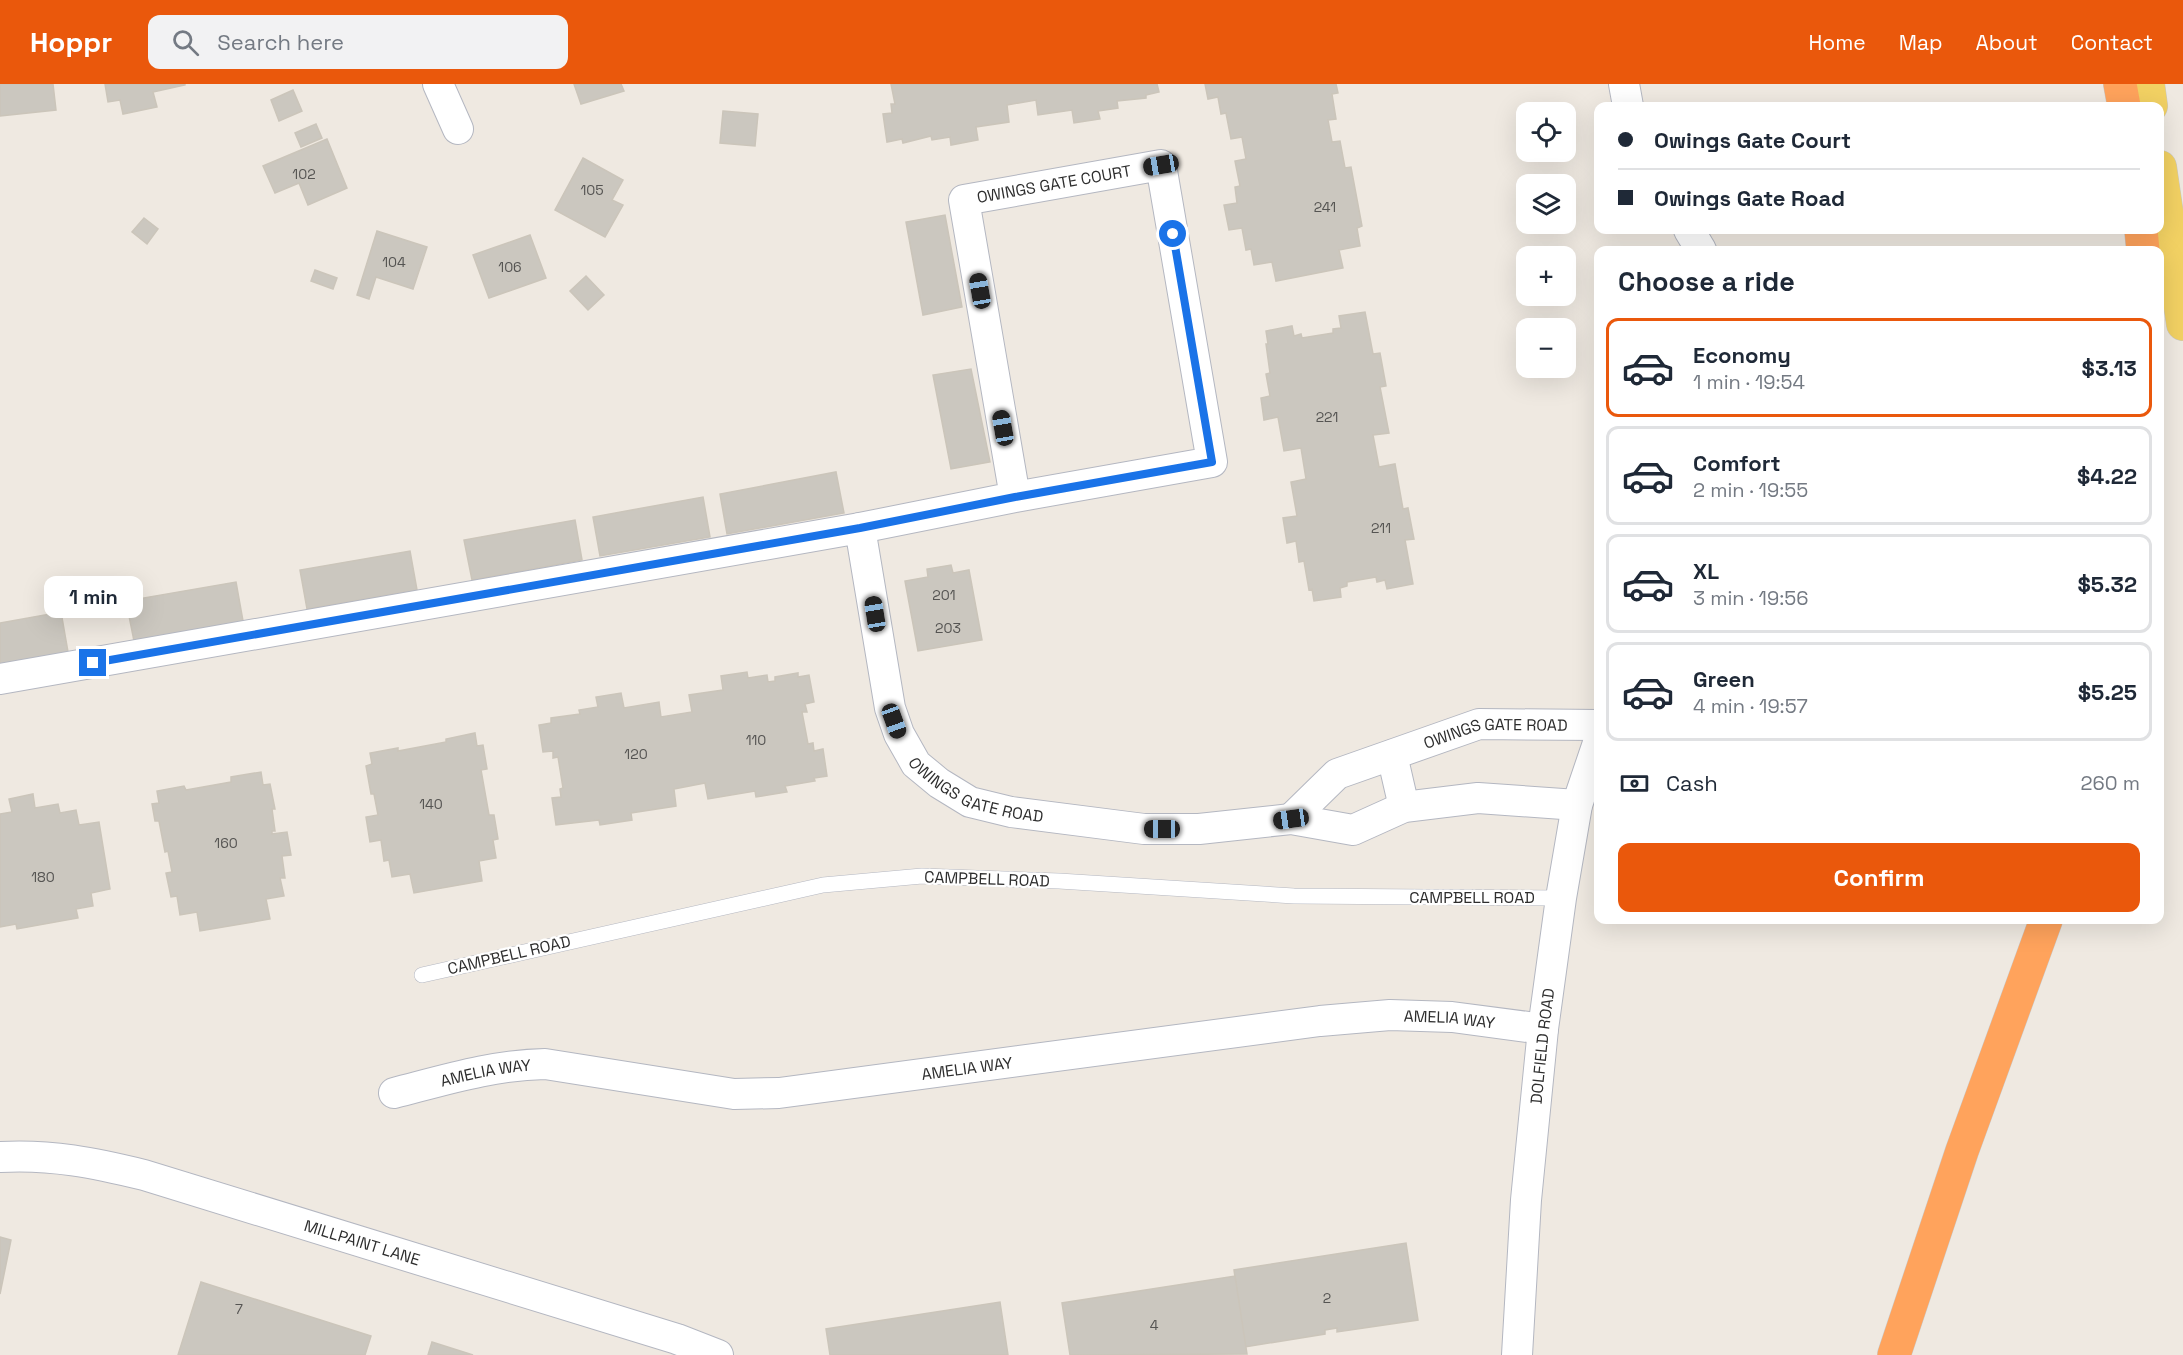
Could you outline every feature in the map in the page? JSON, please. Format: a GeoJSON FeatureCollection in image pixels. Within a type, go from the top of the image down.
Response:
{"type":"FeatureCollection","features":[{"type":"Feature","properties":{"kind":"highway"},"geometry":{"type":"LineString","coordinates":[[2120,84],[2123,102]]}},
{"type":"Feature","properties":{"kind":"highway"},"geometry":{"type":"LineString","coordinates":[[1894,1355],[1962,1151],[2045,924]]}},
{"type":"Feature","properties":{"kind":"highway"},"geometry":{"type":"LineString","coordinates":[[1872,1355],[1962,1151]]}},
{"type":"Feature","properties":{"kind":"main road"},"geometry":{"type":"LineString","coordinates":[[2148,84],[2150,102]]}},
{"type":"Feature","properties":{"kind":"main road"},"geometry":{"type":"LineString","coordinates":[[2164,194],[2183,324]]}},
{"type":"Feature","properties":{"kind":"street"},"geometry":{"type":"LineString","coordinates":[[438,84],[458,129]]}},
{"type":"Feature","properties":{"kind":"street"},"geometry":{"type":"LineString","coordinates":[[1624,84],[1627,102]]}},
{"type":"Feature","properties":{"kind":"street","name":"OWINGS GATE COURT"},"geometry":{"type":"LineString","coordinates":[[860,528],[1015,497],[1212,462],[1161,165],[964,200],[1015,497]]}},
{"type":"Feature","properties":{"kind":"street"},"geometry":{"type":"LineString","coordinates":[[0,679],[860,528]]}},
{"type":"Feature","properties":{"kind":"street","name":"OWINGS GATE ROAD"},"geometry":{"type":"LineString","coordinates":[[860,528],[890,708],[899,735],[916,764],[939,783],[970,802],[1011,812],[1144,829],[1199,829],[1291,819],[1353,830],[1404,807],[1478,798],[1578,805]]}},
{"type":"Feature","properties":{"kind":"street","name":"OWINGS GATE ROAD"},"geometry":{"type":"LineString","coordinates":[[1291,819],[1337,774],[1479,724],[1594,725]]}},
{"type":"Feature","properties":{"kind":"street"},"geometry":{"type":"LineString","coordinates":[[1392,755],[1404,807]]}},
{"type":"Feature","properties":{"kind":"street","name":"DOLFIELD ROAD"},"geometry":{"type":"LineString","coordinates":[[1517,1355],[1526,1200],[1543,1029],[1561,898],[1578,805],[1594,755]]}},
{"type":"Feature","properties":{"kind":"street","name":"AMELIA WAY"},"geometry":{"type":"LineString","coordinates":[[394,1093],[485,1070],[516,1065],[545,1064],[734,1094],[779,1093],[826,1089],[1320,1021],[1390,1015],[1452,1017],[1543,1029]]}},
{"type":"Feature","properties":{"kind":"street","name":"MILLPAINT LANE"},"geometry":{"type":"LineString","coordinates":[[0,1157],[32,1155],[81,1160],[144,1175],[677,1339],[718,1355]]}},
{"type":"Feature","properties":{"kind":"lane","name":"CAMPBELL ROAD"},"geometry":{"type":"LineString","coordinates":[[422,975],[824,885],[922,876],[1059,881],[1294,896],[1561,898]]}},
{"type":"Feature","properties":{"kind":"building"},"geometry":{"type":"Polygon","coordinates":[[[0,84],[53,84],[56,110],[0,116],[0,84]]]}},
{"type":"Feature","properties":{"kind":"building"},"geometry":{"type":"Polygon","coordinates":[[[105,84],[185,85],[153,92],[157,107],[123,114],[120,100],[108,102],[105,84]]]}},
{"type":"Feature","properties":{"kind":"building"},"geometry":{"type":"Polygon","coordinates":[[[574,84],[621,84],[624,91],[581,104],[574,84]]]}},
{"type":"Feature","properties":{"kind":"building"},"geometry":{"type":"Polygon","coordinates":[[[891,84],[1157,84],[1159,92],[1146,95],[1146,98],[1117,101],[1118,108],[1098,111],[1100,119],[1074,123],[1072,110],[1038,115],[1036,100],[1007,105],[1009,122],[976,127],[978,140],[951,145],[950,137],[932,140],[931,136],[903,143],[902,139],[887,142],[883,114],[892,113],[891,104],[895,104],[891,84]]]}},
{"type":"Feature","properties":{"kind":"building"},"geometry":{"type":"Polygon","coordinates":[[[1205,84],[1336,84],[1338,93],[1332,94],[1336,119],[1328,120],[1332,142],[1340,141],[1345,168],[1351,167],[1362,226],[1357,228],[1360,246],[1339,250],[1343,268],[1276,281],[1272,262],[1254,265],[1251,249],[1246,250],[1242,228],[1229,230],[1224,205],[1237,203],[1235,187],[1240,186],[1235,161],[1246,159],[1242,137],[1231,139],[1226,113],[1221,114],[1218,97],[1208,99],[1205,84]]]}},
{"type":"Feature","properties":{"kind":"building"},"geometry":{"type":"Polygon","coordinates":[[[293,90],[302,111],[279,121],[271,100],[293,90]]]}},
{"type":"Feature","properties":{"kind":"building"},"geometry":{"type":"Polygon","coordinates":[[[723,111],[758,114],[755,146],[720,143],[723,111]]]}},
{"type":"Feature","properties":{"kind":"building"},"geometry":{"type":"Polygon","coordinates":[[[316,124],[322,138],[301,147],[295,133],[316,124]]]}},
{"type":"Feature","properties":{"kind":"building"},"geometry":{"type":"Polygon","coordinates":[[[327,139],[347,188],[308,205],[299,183],[275,193],[263,166],[327,139]]]}},
{"type":"Feature","properties":{"kind":"building"},"geometry":{"type":"Polygon","coordinates":[[[583,158],[623,180],[612,200],[623,205],[605,237],[555,210],[583,158]]]}},
{"type":"Feature","properties":{"kind":"building"},"geometry":{"type":"Polygon","coordinates":[[[945,215],[962,307],[923,315],[906,222],[945,215]]]}},
{"type":"Feature","properties":{"kind":"building"},"geometry":{"type":"Polygon","coordinates":[[[144,218],[158,229],[147,244],[132,232],[144,218]]]}},
{"type":"Feature","properties":{"kind":"building"},"geometry":{"type":"Polygon","coordinates":[[[377,231],[427,247],[413,289],[376,277],[369,299],[357,295],[377,231]]]}},
{"type":"Feature","properties":{"kind":"building"},"geometry":{"type":"Polygon","coordinates":[[[530,235],[546,278],[489,298],[473,255],[530,235]]]}},
{"type":"Feature","properties":{"kind":"building"},"geometry":{"type":"Polygon","coordinates":[[[315,270],[337,278],[333,289],[311,281],[315,270]]]}},
{"type":"Feature","properties":{"kind":"building"},"geometry":{"type":"Polygon","coordinates":[[[586,276],[604,295],[588,310],[570,291],[586,276]]]}},
{"type":"Feature","properties":{"kind":"building"},"geometry":{"type":"Polygon","coordinates":[[[1365,312],[1373,354],[1380,353],[1386,386],[1380,387],[1389,433],[1373,435],[1379,467],[1395,464],[1403,509],[1408,508],[1414,539],[1405,540],[1413,584],[1387,589],[1385,580],[1377,582],[1376,577],[1347,582],[1347,586],[1340,588],[1341,597],[1314,601],[1312,589],[1309,590],[1304,561],[1299,562],[1296,541],[1287,543],[1283,518],[1297,516],[1291,482],[1306,479],[1301,448],[1284,451],[1278,417],[1264,420],[1261,398],[1270,396],[1266,374],[1270,373],[1266,331],[1292,326],[1294,336],[1301,334],[1302,338],[1333,333],[1333,329],[1341,328],[1339,316],[1365,312]]]}},
{"type":"Feature","properties":{"kind":"building"},"geometry":{"type":"Polygon","coordinates":[[[971,369],[990,462],[951,469],[933,375],[971,369]]]}},
{"type":"Feature","properties":{"kind":"building"},"geometry":{"type":"Polygon","coordinates":[[[836,472],[844,513],[727,534],[720,494],[836,472]]]}},
{"type":"Feature","properties":{"kind":"building"},"geometry":{"type":"Polygon","coordinates":[[[703,497],[710,537],[600,556],[593,517],[703,497]]]}},
{"type":"Feature","properties":{"kind":"building"},"geometry":{"type":"Polygon","coordinates":[[[575,520],[582,560],[472,580],[464,540],[575,520]]]}},
{"type":"Feature","properties":{"kind":"building"},"geometry":{"type":"Polygon","coordinates":[[[410,551],[417,590],[307,609],[300,570],[410,551]]]}},
{"type":"Feature","properties":{"kind":"building"},"geometry":{"type":"Polygon","coordinates":[[[951,565],[953,573],[969,570],[982,640],[918,651],[905,581],[928,577],[927,569],[951,565]]]}},
{"type":"Feature","properties":{"kind":"building"},"geometry":{"type":"Polygon","coordinates":[[[236,582],[243,621],[134,641],[126,601],[236,582]]]}},
{"type":"Feature","properties":{"kind":"building"},"geometry":{"type":"Polygon","coordinates":[[[61,612],[68,652],[0,664],[0,623],[61,612]]]}},
{"type":"Feature","properties":{"kind":"building"},"geometry":{"type":"Polygon","coordinates":[[[747,672],[748,678],[767,675],[768,682],[775,681],[775,677],[798,673],[798,677],[809,675],[814,702],[805,704],[807,712],[802,712],[808,744],[813,743],[814,751],[823,749],[827,776],[814,778],[815,781],[785,786],[787,792],[756,797],[755,791],[708,799],[705,783],[674,789],[676,806],[631,813],[632,820],[600,825],[599,820],[556,825],[552,798],[561,797],[560,789],[563,788],[558,757],[553,758],[553,751],[543,752],[539,725],[551,723],[551,718],[580,714],[579,710],[598,707],[596,697],[621,693],[624,708],[659,702],[661,717],[692,712],[689,695],[723,690],[721,676],[747,672]]]}},
{"type":"Feature","properties":{"kind":"building"},"geometry":{"type":"Polygon","coordinates":[[[475,733],[477,746],[483,745],[487,769],[481,770],[489,815],[494,815],[498,839],[493,840],[496,858],[479,861],[482,881],[414,893],[410,874],[392,877],[389,860],[384,861],[381,840],[370,842],[366,817],[378,815],[374,794],[371,794],[366,766],[372,764],[370,753],[398,748],[398,751],[446,742],[446,739],[475,733]]]}},
{"type":"Feature","properties":{"kind":"building"},"geometry":{"type":"Polygon","coordinates":[[[261,772],[263,785],[270,784],[275,809],[272,809],[275,831],[272,831],[272,834],[287,832],[291,855],[282,856],[285,878],[280,878],[284,896],[266,899],[270,919],[200,931],[197,912],[180,915],[177,896],[171,897],[166,873],[172,872],[168,851],[165,852],[159,821],[155,821],[152,804],[159,803],[157,791],[184,786],[186,790],[231,782],[231,777],[261,772]]]}},
{"type":"Feature","properties":{"kind":"building"},"geometry":{"type":"Polygon","coordinates":[[[33,794],[35,808],[58,804],[60,813],[76,810],[79,825],[99,822],[110,889],[91,893],[93,906],[76,909],[78,918],[17,929],[16,924],[0,927],[0,814],[12,812],[9,799],[33,794]]]}},
{"type":"Feature","properties":{"kind":"building"},"geometry":{"type":"Polygon","coordinates":[[[0,1237],[11,1240],[0,1294],[0,1237]]]}},
{"type":"Feature","properties":{"kind":"building"},"geometry":{"type":"Polygon","coordinates":[[[1406,1243],[1418,1320],[1337,1332],[1337,1328],[1325,1330],[1325,1334],[1245,1347],[1234,1270],[1406,1243]]]}},
{"type":"Feature","properties":{"kind":"building"},"geometry":{"type":"Polygon","coordinates":[[[1235,1276],[1247,1354],[1070,1355],[1062,1303],[1235,1276]]]}},
{"type":"Feature","properties":{"kind":"building"},"geometry":{"type":"Polygon","coordinates":[[[201,1282],[371,1336],[365,1355],[178,1355],[201,1282]]]}},
{"type":"Feature","properties":{"kind":"building"},"geometry":{"type":"Polygon","coordinates":[[[1000,1302],[1008,1355],[830,1355],[826,1329],[1000,1302]]]}},
{"type":"Feature","properties":{"kind":"building"},"geometry":{"type":"Polygon","coordinates":[[[432,1342],[473,1355],[428,1355],[432,1342]]]}},
{"type":"Feature","properties":{"kind":"route"},"geometry":{"type":"LineString","coordinates":[[93,663],[860,528],[1015,497],[1212,462],[1173,234]]}}]}
